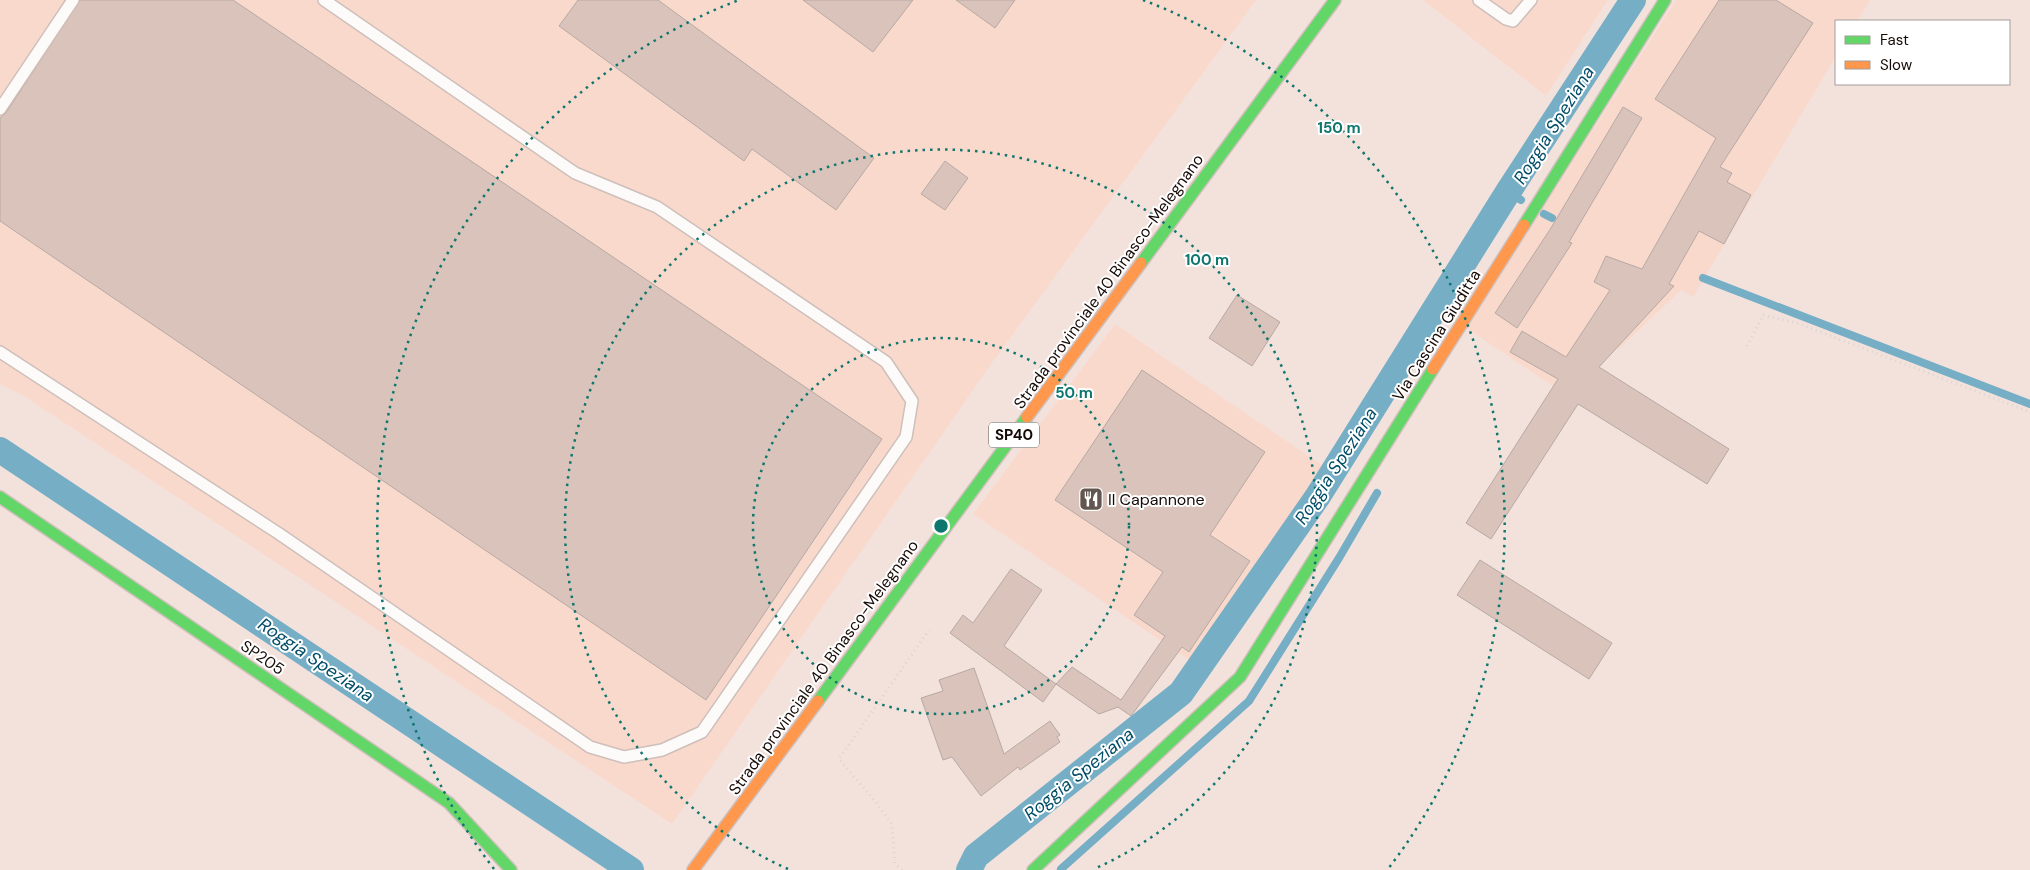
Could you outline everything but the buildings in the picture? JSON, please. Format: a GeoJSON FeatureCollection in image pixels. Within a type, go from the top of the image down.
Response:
{"type":"FeatureCollection","features":[{"type":"Feature","properties":{"kind":"street","name":"Strada provinciale 40 Binasco-Melegnano"},"geometry":{"type":"LineString","coordinates":[[693,870],[1335,0]]}},
{"type":"Feature","properties":{"kind":"street","name":"Via Cascina Giuditta"},"geometry":{"type":"LineString","coordinates":[[1034,870],[1240,677],[1665,0]]}},
{"type":"Feature","properties":{"kind":"street","name":"SP205"},"geometry":{"type":"LineString","coordinates":[[0,498],[449,803],[496,856],[511,870]]}},
{"type":"Feature","properties":{"kind":"lane"},"geometry":{"type":"LineString","coordinates":[[0,109],[74,0]]}},
{"type":"Feature","properties":{"kind":"lane"},"geometry":{"type":"LineString","coordinates":[[0,352],[278,533],[590,747],[624,757],[662,750],[702,732],[906,437],[912,401],[886,362],[657,206],[576,173],[324,0]]}},
{"type":"Feature","properties":{"kind":"lane"},"geometry":{"type":"LineString","coordinates":[[1479,0],[1506,19],[1514,21],[1531,0]]}},
{"type":"Feature","properties":{"kind":"path"},"geometry":{"type":"LineString","coordinates":[[1747,346],[1763,315],[1796,323],[2030,412]]}},
{"type":"Feature","properties":{"kind":"path"},"geometry":{"type":"LineString","coordinates":[[902,870],[895,864],[892,824],[875,800],[839,759],[929,630]]}},
{"type":"Feature","properties":{"kind":"shaded area"},"geometry":{"type":"Polygon","coordinates":[[[0,0],[1256,0],[989,367],[672,824],[24,396],[0,384],[0,0]]]}},
{"type":"Feature","properties":{"kind":"shaded area"},"geometry":{"type":"Polygon","coordinates":[[[1423,0],[1608,0],[1546,96],[1423,0]]]}},
{"type":"Feature","properties":{"kind":"shaded area"},"geometry":{"type":"Polygon","coordinates":[[[1676,0],[1870,0],[1858,20],[1835,20],[1835,58],[1693,297],[1681,290],[1619,349],[1602,342],[1565,394],[1466,328],[1676,0]]]}},
{"type":"Feature","properties":{"kind":"shaded area"},"geometry":{"type":"Polygon","coordinates":[[[1115,324],[1323,466],[1191,661],[973,514],[1115,324]]]}},
{"type":"Feature","properties":{"kind":"waterway","name":"Roggia Speziana"},"geometry":{"type":"LineString","coordinates":[[969,870],[976,856],[1181,693],[1318,496],[1508,192],[1633,0]]}},
{"type":"Feature","properties":{"kind":"waterway"},"geometry":{"type":"LineString","coordinates":[[1508,192],[1521,200]]}},
{"type":"Feature","properties":{"kind":"waterway"},"geometry":{"type":"LineString","coordinates":[[1544,214],[1552,218]]}},
{"type":"Feature","properties":{"kind":"waterway"},"geometry":{"type":"LineString","coordinates":[[1703,278],[2030,404]]}},
{"type":"Feature","properties":{"kind":"waterway","name":"Roggia Speziana"},"geometry":{"type":"LineString","coordinates":[[0,450],[631,870]]}},
{"type":"Feature","properties":{"kind":"waterway"},"geometry":{"type":"LineString","coordinates":[[1061,869],[1249,701],[1339,558],[1377,493]]}},
{"type":"Feature","properties":{"kind":"traffic: fast"},"geometry":{"type":"LineString","coordinates":[[1141,263],[1335,0]]}},
{"type":"Feature","properties":{"kind":"traffic: fast"},"geometry":{"type":"LineString","coordinates":[[1524,225],[1665,0]]}},
{"type":"Feature","properties":{"kind":"traffic: fast"},"geometry":{"type":"LineString","coordinates":[[1033,870],[1240,677],[1433,369]]}},
{"type":"Feature","properties":{"kind":"traffic: fast"},"geometry":{"type":"LineString","coordinates":[[818,701],[1027,417]]}},
{"type":"Feature","properties":{"kind":"traffic: fast"},"geometry":{"type":"LineString","coordinates":[[0,497],[449,803],[511,870]]}},
{"type":"Feature","properties":{"kind":"traffic: slow"},"geometry":{"type":"LineString","coordinates":[[1433,369],[1524,225]]}},
{"type":"Feature","properties":{"kind":"traffic: slow"},"geometry":{"type":"LineString","coordinates":[[1027,417],[1141,263]]}},
{"type":"Feature","properties":{"kind":"traffic: slow"},"geometry":{"type":"LineString","coordinates":[[693,870],[818,701]]}},
{"type":"Feature","properties":{"kind":"place","name":"Il Capannone"},"geometry":{"type":"Point","coordinates":[1091,499]}}]}
